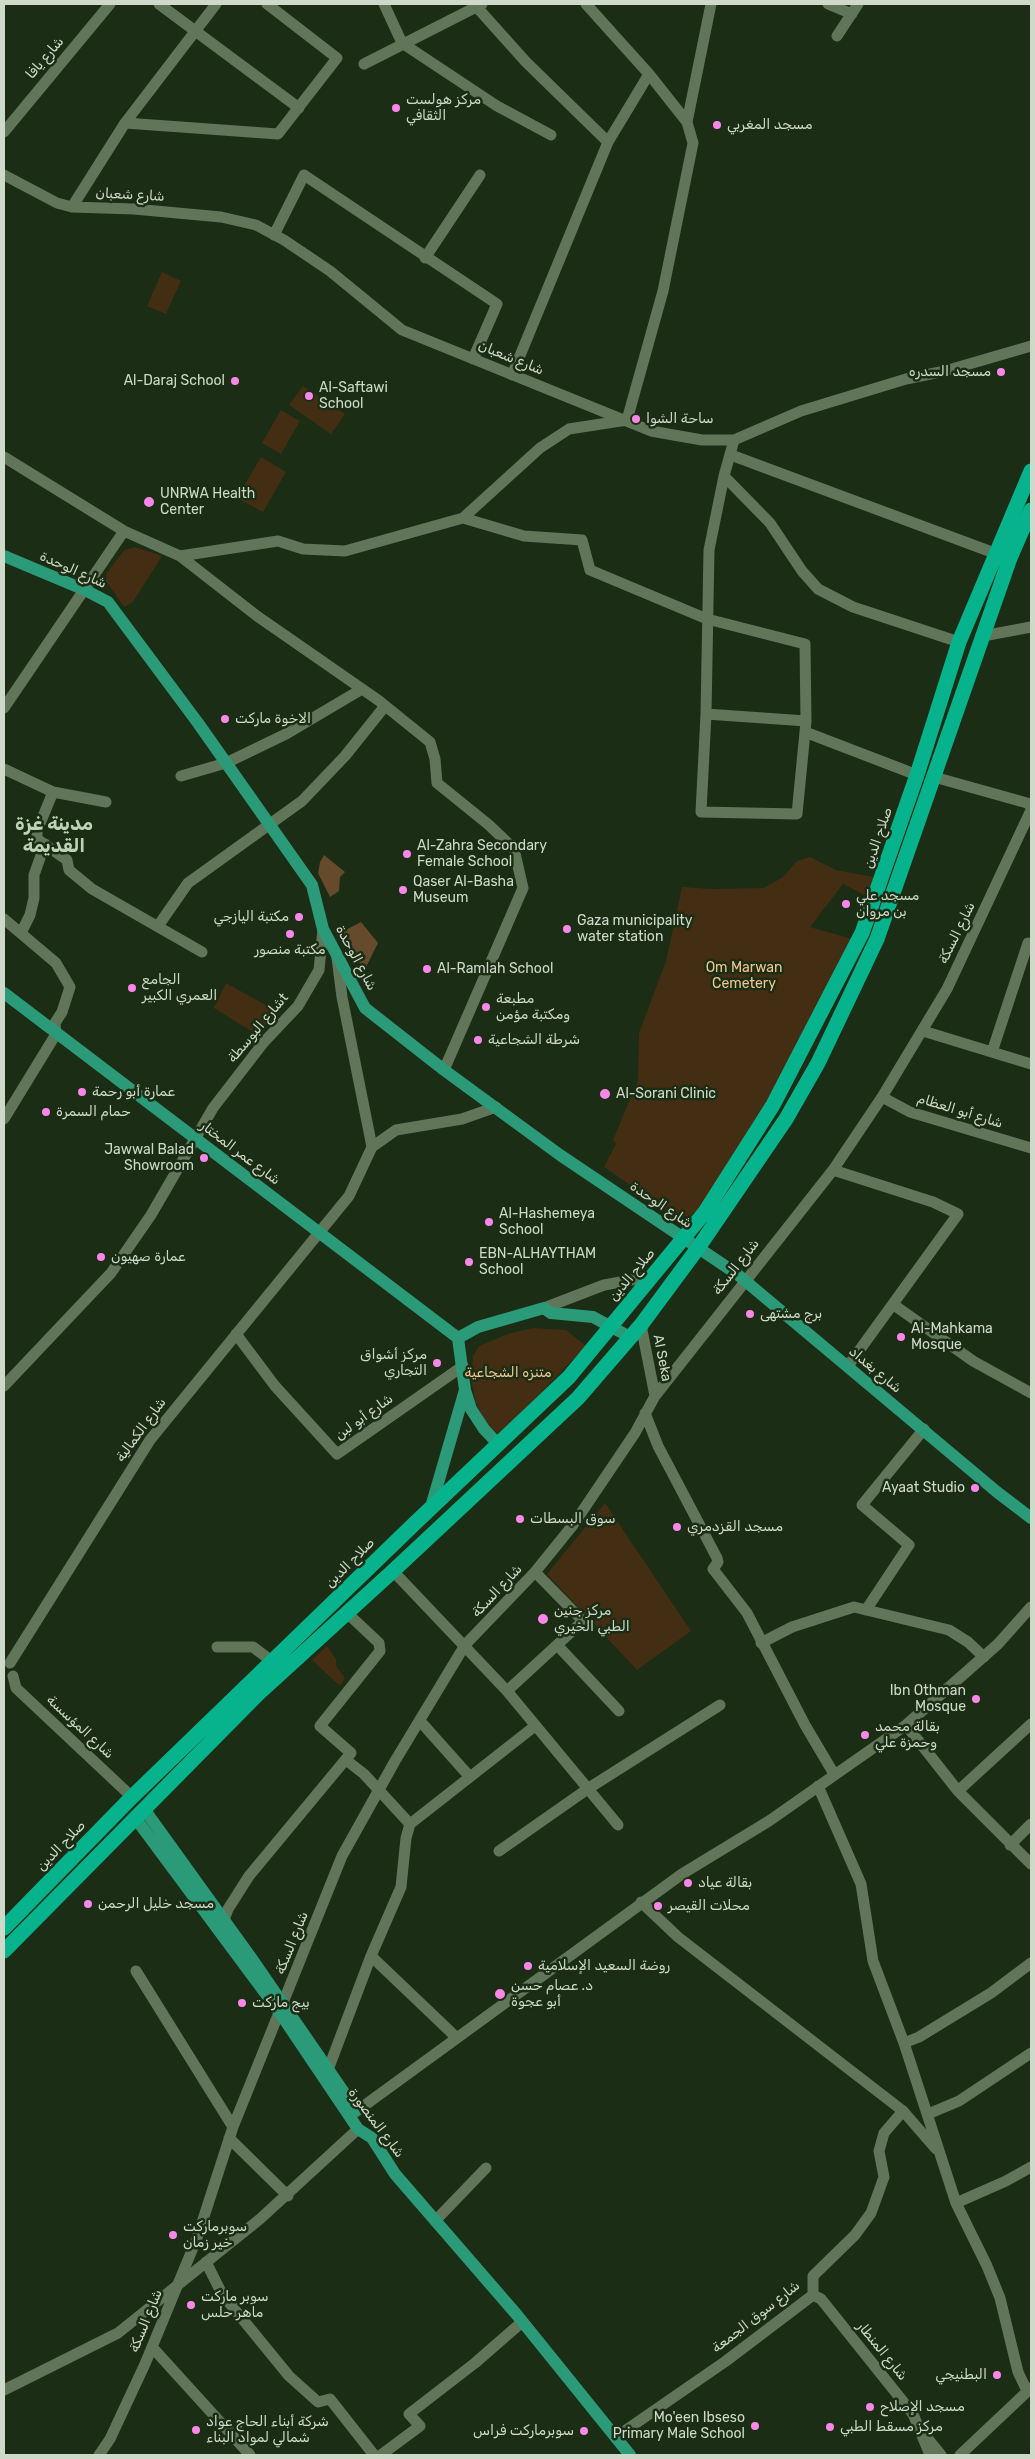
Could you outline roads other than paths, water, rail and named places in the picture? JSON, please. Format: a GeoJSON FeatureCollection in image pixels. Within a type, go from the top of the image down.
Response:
{"type":"FeatureCollection","features":[{"type":"Feature","properties":{"kind":"highway","name":"صلاح الدين"},"geometry":{"type":"LineString","coordinates":[[4,1928],[132,1796],[273,1662],[431,1507],[569,1377],[705,1212],[773,1105],[862,933],[918,775],[959,642],[1031,471]]}},
{"type":"Feature","properties":{"kind":"highway"},"geometry":{"type":"LineString","coordinates":[[4,1952],[258,1694],[578,1398],[640,1325],[698,1248],[786,1119],[818,1063],[877,939],[1010,558],[1031,510]]}},
{"type":"Feature","properties":{"kind":"main road","name":"شارع الوحدة"},"geometry":{"type":"LineString","coordinates":[[4,556],[85,590],[108,602],[226,762],[312,885],[323,929],[365,1008],[444,1070],[496,1106],[560,1155],[698,1248]]}},
{"type":"Feature","properties":{"kind":"main road","name":"شارع عمر المختار"},"geometry":{"type":"LineString","coordinates":[[4,993],[458,1338]]}},
{"type":"Feature","properties":{"kind":"main road","name":"شارع بغداد"},"geometry":{"type":"LineString","coordinates":[[698,1248],[737,1274],[744,1282],[924,1429],[997,1492],[1031,1518]]}},
{"type":"Feature","properties":{"kind":"main road"},"geometry":{"type":"LineString","coordinates":[[498,1444],[475,1417],[465,1390],[458,1338],[478,1327],[544,1308],[551,1313],[593,1317],[630,1337]]}},
{"type":"Feature","properties":{"kind":"main road"},"geometry":{"type":"LineString","coordinates":[[431,1507],[465,1390]]}},
{"type":"Feature","properties":{"kind":"main road"},"geometry":{"type":"LineString","coordinates":[[140,1814],[223,1919],[282,2009],[372,2138]]}},
{"type":"Feature","properties":{"kind":"main road"},"geometry":{"type":"LineString","coordinates":[[140,1814],[221,1932],[282,2009]]}},
{"type":"Feature","properties":{"kind":"main road","name":"شارع المنصورة"},"geometry":{"type":"LineString","coordinates":[[354,2114],[358,2129],[372,2138],[395,2174],[522,2322],[630,2455]]}},
{"type":"Feature","properties":{"kind":"street","name":"شارع يافا"},"geometry":{"type":"LineString","coordinates":[[4,132],[110,4]]}},
{"type":"Feature","properties":{"kind":"street"},"geometry":{"type":"LineString","coordinates":[[159,4],[300,108]]}},
{"type":"Feature","properties":{"kind":"street"},"geometry":{"type":"LineString","coordinates":[[72,207],[125,123],[216,4]]}},
{"type":"Feature","properties":{"kind":"street"},"geometry":{"type":"LineString","coordinates":[[125,123],[278,134],[337,58],[266,4]]}},
{"type":"Feature","properties":{"kind":"street"},"geometry":{"type":"LineString","coordinates":[[384,4],[402,43],[497,106],[551,135]]}},
{"type":"Feature","properties":{"kind":"street"},"geometry":{"type":"LineString","coordinates":[[180,556],[278,541],[303,549],[345,551],[463,518],[540,448],[569,430],[627,420],[663,291],[693,143],[687,122],[649,74],[586,4]]}},
{"type":"Feature","properties":{"kind":"street"},"geometry":{"type":"LineString","coordinates":[[687,122],[712,4]]}},
{"type":"Feature","properties":{"kind":"street"},"geometry":{"type":"LineString","coordinates":[[828,4],[855,9],[837,36]]}},
{"type":"Feature","properties":{"kind":"street"},"geometry":{"type":"LineString","coordinates":[[364,64],[478,5],[526,62],[608,142]]}},
{"type":"Feature","properties":{"kind":"street"},"geometry":{"type":"LineString","coordinates":[[512,375],[608,142],[649,74]]}},
{"type":"Feature","properties":{"kind":"street","name":"شارع شعبان"},"geometry":{"type":"LineString","coordinates":[[4,175],[72,207],[134,209],[222,217],[256,225],[330,271],[402,330],[651,431],[702,440],[734,440],[801,411],[906,379],[945,371],[1031,346]]}},
{"type":"Feature","properties":{"kind":"street"},"geometry":{"type":"LineString","coordinates":[[274,235],[304,175],[497,304],[473,359]]}},
{"type":"Feature","properties":{"kind":"street"},"geometry":{"type":"LineString","coordinates":[[426,258],[480,175]]}},
{"type":"Feature","properties":{"kind":"street"},"geometry":{"type":"LineString","coordinates":[[463,518],[524,536],[582,540],[590,570],[707,618],[805,644],[806,726],[797,814],[701,812],[706,714],[707,618],[709,550],[724,476],[734,440]]}},
{"type":"Feature","properties":{"kind":"street"},"geometry":{"type":"LineString","coordinates":[[730,455],[997,554]]}},
{"type":"Feature","properties":{"kind":"street"},"geometry":{"type":"LineString","coordinates":[[4,457],[124,531],[180,556],[257,616],[386,706],[430,742],[435,758],[437,783],[489,825],[514,849],[523,888],[444,1070]]}},
{"type":"Feature","properties":{"kind":"street"},"geometry":{"type":"LineString","coordinates":[[724,476],[770,523],[802,571],[818,589],[853,607],[959,642]]}},
{"type":"Feature","properties":{"kind":"street"},"geometry":{"type":"LineString","coordinates":[[4,708],[124,531]]}},
{"type":"Feature","properties":{"kind":"street"},"geometry":{"type":"LineString","coordinates":[[983,636],[1031,627]]}},
{"type":"Feature","properties":{"kind":"street"},"geometry":{"type":"LineString","coordinates":[[181,776],[226,762],[286,734],[362,689]]}},
{"type":"Feature","properties":{"kind":"street"},"geometry":{"type":"LineString","coordinates":[[158,926],[188,883],[302,801],[329,773],[386,706]]}},
{"type":"Feature","properties":{"kind":"street"},"geometry":{"type":"LineString","coordinates":[[706,714],[806,726],[918,775]]}},
{"type":"Feature","properties":{"kind":"street"},"geometry":{"type":"LineString","coordinates":[[4,769],[53,792],[106,802]]}},
{"type":"Feature","properties":{"kind":"street"},"geometry":{"type":"LineString","coordinates":[[934,777],[1027,803],[1031,806]]}},
{"type":"Feature","properties":{"kind":"street"},"geometry":{"type":"LineString","coordinates":[[53,792],[37,831],[37,839],[67,860],[69,870],[92,889],[202,952]]}},
{"type":"Feature","properties":{"kind":"street","name":"شارع السكة"},"geometry":{"type":"LineString","coordinates":[[99,2455],[110,2439],[152,2347],[197,2238],[231,2133],[342,1856],[379,1790],[465,1645],[535,1572],[574,1524],[635,1434],[655,1396],[833,1170],[882,1097],[923,1031],[955,972],[1031,810]]}},
{"type":"Feature","properties":{"kind":"street"},"geometry":{"type":"LineString","coordinates":[[21,933],[30,915],[34,898],[34,875],[45,844]]}},
{"type":"Feature","properties":{"kind":"street"},"geometry":{"type":"LineString","coordinates":[[4,919],[56,963],[70,987],[62,1012],[55,1023],[56,1034],[4,1119]]}},
{"type":"Feature","properties":{"kind":"street","name":"شارع البوسطةt"},"geometry":{"type":"LineString","coordinates":[[4,1386],[110,1273],[152,1215],[194,1138],[218,1100],[264,1042],[298,1006],[319,970],[323,929]]}},
{"type":"Feature","properties":{"kind":"street"},"geometry":{"type":"LineString","coordinates":[[992,1052],[1028,943]]}},
{"type":"Feature","properties":{"kind":"street"},"geometry":{"type":"LineString","coordinates":[[337,954],[342,997],[372,1147],[396,1130],[462,1119],[496,1106]]}},
{"type":"Feature","properties":{"kind":"street"},"geometry":{"type":"LineString","coordinates":[[923,1031],[1031,1064]]}},
{"type":"Feature","properties":{"kind":"street","name":"شارع أبو العظام"},"geometry":{"type":"LineString","coordinates":[[882,1097],[910,1112],[1031,1148]]}},
{"type":"Feature","properties":{"kind":"street","name":"شارع الكمالية"},"geometry":{"type":"LineString","coordinates":[[7,1662],[150,1440],[349,1196],[372,1147]]}},
{"type":"Feature","properties":{"kind":"street"},"geometry":{"type":"LineString","coordinates":[[833,1170],[933,1202],[958,1214],[894,1305],[848,1366]]}},
{"type":"Feature","properties":{"kind":"street"},"geometry":{"type":"LineString","coordinates":[[544,1308],[604,1286],[653,1276]]}},
{"type":"Feature","properties":{"kind":"street"},"geometry":{"type":"LineString","coordinates":[[894,1305],[980,1365],[1031,1393]]}},
{"type":"Feature","properties":{"kind":"street","name":"Al Seka"},"geometry":{"type":"LineString","coordinates":[[640,1325],[655,1396]]}},
{"type":"Feature","properties":{"kind":"street","name":"شارع أبو لبن"},"geometry":{"type":"LineString","coordinates":[[236,1334],[275,1386],[337,1454],[463,1366]]}},
{"type":"Feature","properties":{"kind":"street"},"geometry":{"type":"LineString","coordinates":[[645,1413],[658,1446],[717,1558],[718,1562],[713,1568],[747,1613],[761,1644],[834,1774]]}},
{"type":"Feature","properties":{"kind":"street"},"geometry":{"type":"LineString","coordinates":[[866,1610],[909,1545],[862,1505],[924,1429]]}},
{"type":"Feature","properties":{"kind":"street"},"geometry":{"type":"LineString","coordinates":[[393,1571],[507,1691],[618,1825]]}},
{"type":"Feature","properties":{"kind":"street"},"geometry":{"type":"LineString","coordinates":[[507,1691],[583,1621],[535,1572]]}},
{"type":"Feature","properties":{"kind":"street"},"geometry":{"type":"LineString","coordinates":[[761,1644],[792,1628],[854,1607],[949,1630],[968,1642],[984,1657]]}},
{"type":"Feature","properties":{"kind":"street"},"geometry":{"type":"LineString","coordinates":[[354,2114],[641,1902],[682,1874],[769,1821],[906,1725],[984,1657],[1031,1607]]}},
{"type":"Feature","properties":{"kind":"street"},"geometry":{"type":"LineString","coordinates":[[221,1932],[223,1919],[249,1876],[351,1753],[320,1726],[380,1651],[379,1643],[346,1612]]}},
{"type":"Feature","properties":{"kind":"street"},"geometry":{"type":"LineString","coordinates":[[558,1646],[619,1712]]}},
{"type":"Feature","properties":{"kind":"street"},"geometry":{"type":"LineString","coordinates":[[217,1647],[254,1647],[273,1662]]}},
{"type":"Feature","properties":{"kind":"street","name":"شارع المؤسسة"},"geometry":{"type":"LineString","coordinates":[[7,1662],[14,1668],[9,1678],[16,1688],[132,1796]]}},
{"type":"Feature","properties":{"kind":"street"},"geometry":{"type":"LineString","coordinates":[[500,1851],[589,1788],[720,1705]]}},
{"type":"Feature","properties":{"kind":"street"},"geometry":{"type":"LineString","coordinates":[[420,1721],[470,1777]]}},
{"type":"Feature","properties":{"kind":"street"},"geometry":{"type":"LineString","coordinates":[[958,1791],[1031,1724]]}},
{"type":"Feature","properties":{"kind":"street"},"geometry":{"type":"LineString","coordinates":[[906,1725],[958,1791],[1031,1864]]}},
{"type":"Feature","properties":{"kind":"street"},"geometry":{"type":"LineString","coordinates":[[327,2073],[371,1956],[401,1887],[406,1838],[410,1824],[535,1726]]}},
{"type":"Feature","properties":{"kind":"street"},"geometry":{"type":"LineString","coordinates":[[346,1760],[379,1790],[410,1824]]}},
{"type":"Feature","properties":{"kind":"street"},"geometry":{"type":"LineString","coordinates":[[818,1786],[861,1884],[873,1962],[904,2043],[956,2204],[987,2266],[1000,2298],[1016,2363],[1029,2390],[960,2455]]}},
{"type":"Feature","properties":{"kind":"street"},"geometry":{"type":"LineString","coordinates":[[1010,1845],[1031,1824]]}},
{"type":"Feature","properties":{"kind":"street"},"geometry":{"type":"LineString","coordinates":[[641,1902],[678,1937],[903,2111],[924,2133],[941,2156]]}},
{"type":"Feature","properties":{"kind":"street"},"geometry":{"type":"LineString","coordinates":[[371,1956],[457,2038]]}},
{"type":"Feature","properties":{"kind":"street"},"geometry":{"type":"LineString","coordinates":[[904,2043],[919,2037],[991,1993],[1031,1963]]}},
{"type":"Feature","properties":{"kind":"street"},"geometry":{"type":"LineString","coordinates":[[136,1971],[231,2133],[288,2196]]}},
{"type":"Feature","properties":{"kind":"street"},"geometry":{"type":"LineString","coordinates":[[928,2114],[959,2100],[1031,2054]]}},
{"type":"Feature","properties":{"kind":"street","name":"شارع سوق الجمعة"},"geometry":{"type":"LineString","coordinates":[[616,2437],[726,2362],[813,2295],[813,2276],[855,2235],[872,2213],[884,2177],[879,2150],[884,2133],[903,2111]]}},
{"type":"Feature","properties":{"kind":"street"},"geometry":{"type":"LineString","coordinates":[[4,2390],[118,2332],[288,2196],[358,2129]]}},
{"type":"Feature","properties":{"kind":"street"},"geometry":{"type":"LineString","coordinates":[[956,2204],[1031,2167]]}},
{"type":"Feature","properties":{"kind":"street"},"geometry":{"type":"LineString","coordinates":[[435,2221],[486,2168]]}},
{"type":"Feature","properties":{"kind":"street"},"geometry":{"type":"LineString","coordinates":[[206,2262],[222,2294],[289,2376],[318,2402],[330,2399],[374,2455]]}},
{"type":"Feature","properties":{"kind":"street","name":"شارع المنطار"},"geometry":{"type":"LineString","coordinates":[[813,2295],[821,2299],[913,2414],[930,2455]]}},
{"type":"Feature","properties":{"kind":"street"},"geometry":{"type":"LineString","coordinates":[[381,2455],[420,2426],[409,2414],[475,2363],[522,2322]]}},
{"type":"Feature","properties":{"kind":"street"},"geometry":{"type":"LineString","coordinates":[[152,2347],[250,2455]]}},
{"type":"Feature","properties":{"kind":"street","name":"شارع المنطار"},"geometry":{"type":"LineString","coordinates":[[922,2432],[941,2455]]}},
{"type":"Feature","properties":{"kind":"place","name":"مركز هولست الثقافي"},"geometry":{"type":"Point","coordinates":[396,108]}},
{"type":"Feature","properties":{"kind":"place","name":"مسجد المغربي"},"geometry":{"type":"Point","coordinates":[717,125]}},
{"type":"Feature","properties":{"kind":"place","name":"مسجد السدره"},"geometry":{"type":"Point","coordinates":[1001,372]}},
{"type":"Feature","properties":{"kind":"place","name":"Al-Daraj School"},"geometry":{"type":"Point","coordinates":[235,381]}},
{"type":"Feature","properties":{"kind":"place","name":"Al-Saftawi School"},"geometry":{"type":"Point","coordinates":[309,396]}},
{"type":"Feature","properties":{"kind":"place","name":"ساحة الشوا"},"geometry":{"type":"Point","coordinates":[636,419]}},
{"type":"Feature","properties":{"kind":"place","name":"UNRWA Health Center"},"geometry":{"type":"Point","coordinates":[149,502]}},
{"type":"Feature","properties":{"kind":"place","name":"الاخوة ماركت"},"geometry":{"type":"Point","coordinates":[225,719]}},
{"type":"Feature","properties":{"kind":"place","name":"Al-Zahra Secondary Female School"},"geometry":{"type":"Point","coordinates":[407,854]}},
{"type":"Feature","properties":{"kind":"place","name":"Qaser Al-Basha Museum"},"geometry":{"type":"Point","coordinates":[403,890]}},
{"type":"Feature","properties":{"kind":"place","name":"مسجد علي بن مروان"},"geometry":{"type":"Point","coordinates":[846,904]}},
{"type":"Feature","properties":{"kind":"place","name":"مكتبة اليازجي"},"geometry":{"type":"Point","coordinates":[299,917]}},
{"type":"Feature","properties":{"kind":"place","name":"Gaza municipality water station"},"geometry":{"type":"Point","coordinates":[567,929]}},
{"type":"Feature","properties":{"kind":"place","name":"مكتبة منصور"},"geometry":{"type":"Point","coordinates":[290,934]}},
{"type":"Feature","properties":{"kind":"place","name":"Al-Ramlah School"},"geometry":{"type":"Point","coordinates":[427,969]}},
{"type":"Feature","properties":{"kind":"place","name":"الجامع العمري الكبير"},"geometry":{"type":"Point","coordinates":[132,988]}},
{"type":"Feature","properties":{"kind":"place","name":"مطبعة ومكتبة مؤمن"},"geometry":{"type":"Point","coordinates":[486,1007]}},
{"type":"Feature","properties":{"kind":"place","name":"شرطة الشجاعية"},"geometry":{"type":"Point","coordinates":[478,1040]}},
{"type":"Feature","properties":{"kind":"place","name":"عمارة أبو رحمة"},"geometry":{"type":"Point","coordinates":[82,1092]}},
{"type":"Feature","properties":{"kind":"place","name":"Al-Sorani Clinic"},"geometry":{"type":"Point","coordinates":[605,1094]}},
{"type":"Feature","properties":{"kind":"place","name":"حمام السمرة"},"geometry":{"type":"Point","coordinates":[46,1112]}},
{"type":"Feature","properties":{"kind":"place","name":"Jawwal Balad Showroom"},"geometry":{"type":"Point","coordinates":[204,1158]}},
{"type":"Feature","properties":{"kind":"place","name":"Al-Hashemeya School"},"geometry":{"type":"Point","coordinates":[489,1222]}},
{"type":"Feature","properties":{"kind":"place","name":"عمارة صهيون"},"geometry":{"type":"Point","coordinates":[101,1257]}},
{"type":"Feature","properties":{"kind":"place","name":"EBN-ALHAYTHAM School"},"geometry":{"type":"Point","coordinates":[469,1262]}},
{"type":"Feature","properties":{"kind":"place","name":"برج مشتهى"},"geometry":{"type":"Point","coordinates":[750,1314]}},
{"type":"Feature","properties":{"kind":"place","name":"Al-Mahkama Mosque"},"geometry":{"type":"Point","coordinates":[901,1337]}},
{"type":"Feature","properties":{"kind":"place","name":"مركز أشواق التجاري"},"geometry":{"type":"Point","coordinates":[437,1363]}},
{"type":"Feature","properties":{"kind":"place","name":"Ayaat Studio"},"geometry":{"type":"Point","coordinates":[975,1488]}},
{"type":"Feature","properties":{"kind":"place","name":"سوق البسطات"},"geometry":{"type":"Point","coordinates":[520,1519]}},
{"type":"Feature","properties":{"kind":"place","name":"مسجد القزدمري"},"geometry":{"type":"Point","coordinates":[677,1527]}},
{"type":"Feature","properties":{"kind":"place","name":"مركز جنين الطبي الخيري"},"geometry":{"type":"Point","coordinates":[543,1619]}},
{"type":"Feature","properties":{"kind":"place","name":"Ibn Othman Mosque"},"geometry":{"type":"Point","coordinates":[976,1699]}},
{"type":"Feature","properties":{"kind":"place","name":"بقالة محمد وحمزة علي"},"geometry":{"type":"Point","coordinates":[865,1735]}},
{"type":"Feature","properties":{"kind":"place","name":"بقالة عياد"},"geometry":{"type":"Point","coordinates":[688,1883]}},
{"type":"Feature","properties":{"kind":"place","name":"مسجد خليل الرحمن"},"geometry":{"type":"Point","coordinates":[88,1904]}},
{"type":"Feature","properties":{"kind":"place","name":"محلات القيصر"},"geometry":{"type":"Point","coordinates":[658,1906]}},
{"type":"Feature","properties":{"kind":"place","name":"روضة السعيد الإسلامية"},"geometry":{"type":"Point","coordinates":[528,1966]}},
{"type":"Feature","properties":{"kind":"place","name":"د. عصام حسن أبو عجوة"},"geometry":{"type":"Point","coordinates":[500,1994]}},
{"type":"Feature","properties":{"kind":"place","name":"بيج ماركت"},"geometry":{"type":"Point","coordinates":[242,2003]}},
{"type":"Feature","properties":{"kind":"place","name":"سوبرماركت خير زمان"},"geometry":{"type":"Point","coordinates":[173,2235]}},
{"type":"Feature","properties":{"kind":"place","name":"سوبر ماركت ماهر حلس"},"geometry":{"type":"Point","coordinates":[191,2305]}},
{"type":"Feature","properties":{"kind":"place","name":"البطنيجي"},"geometry":{"type":"Point","coordinates":[997,2375]}},
{"type":"Feature","properties":{"kind":"place","name":"مسجد الإصلاح"},"geometry":{"type":"Point","coordinates":[870,2407]}},
{"type":"Feature","properties":{"kind":"place","name":"Mo'een Ibseso Primary Male School"},"geometry":{"type":"Point","coordinates":[755,2426]}},
{"type":"Feature","properties":{"kind":"place","name":"مركز مسقط الطبي"},"geometry":{"type":"Point","coordinates":[830,2427]}},
{"type":"Feature","properties":{"kind":"place","name":"شركة أبناء الحاج عواد شمالي لمواد البناء"},"geometry":{"type":"Point","coordinates":[196,2430]}},
{"type":"Feature","properties":{"kind":"place","name":"سوبرماركت فراس"},"geometry":{"type":"Point","coordinates":[584,2431]}},
{"type":"Feature","properties":{"kind":"district","name":"مدينة غزة القديمة"},"geometry":{"type":"Point","coordinates":[54,836]}},
{"type":"Feature","properties":{"kind":"park label","name":"Om Marwan Cemetery"},"geometry":{"type":"Point","coordinates":[744,976]}},
{"type":"Feature","properties":{"kind":"park label","name":"متنزه الشجاعية"},"geometry":{"type":"Point","coordinates":[508,1373]}}]}
